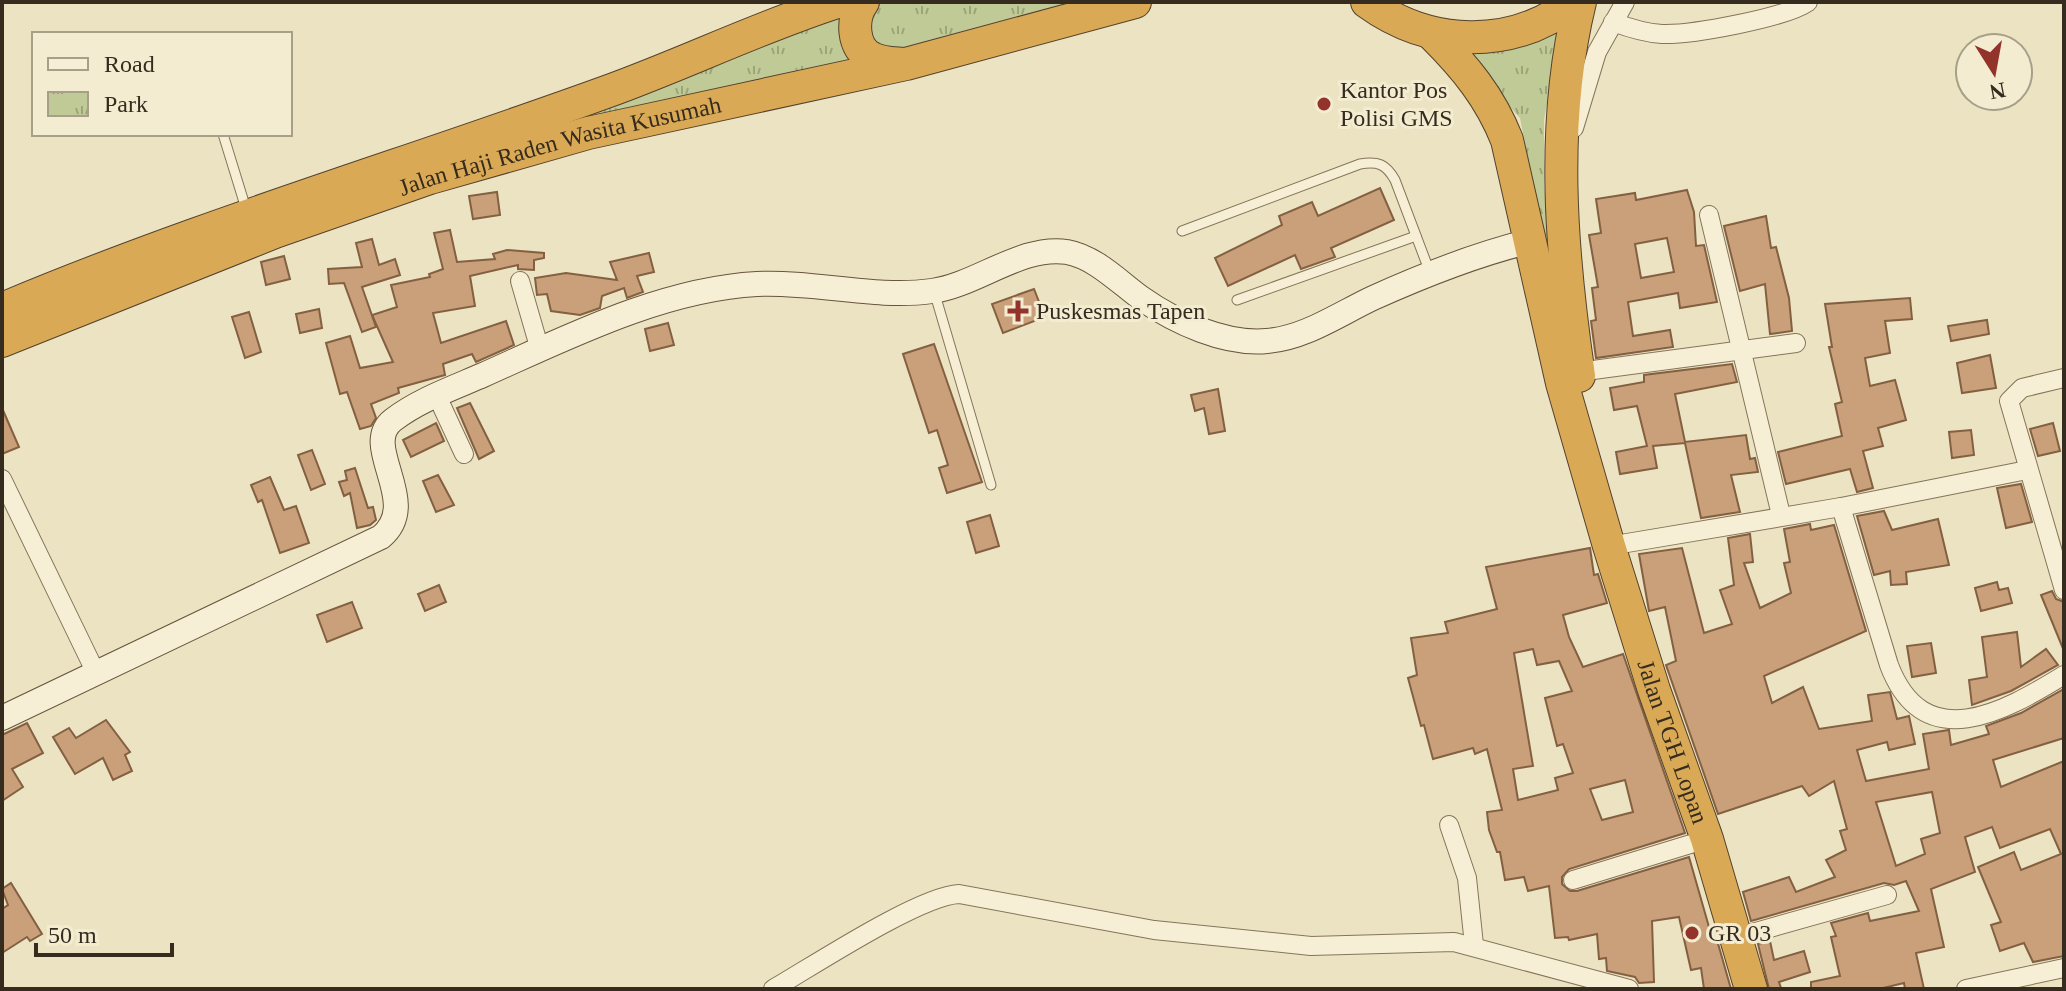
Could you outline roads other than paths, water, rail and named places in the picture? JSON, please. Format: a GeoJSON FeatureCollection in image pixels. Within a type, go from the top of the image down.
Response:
{"type":"FeatureCollection","features":[{"type":"Feature","properties":{"kind":"highway"},"geometry":{"type":"LineString","coordinates":[[863,2],[855,26],[863,51],[873,59],[906,64]]}},
{"type":"Feature","properties":{"kind":"highway","name":"Jalan Haji Raden Wasita Kusumah"},"geometry":{"type":"LineString","coordinates":[[2,309],[94,286],[275,232],[497,158],[588,133],[906,64],[1135,2]]}},
{"type":"Feature","properties":{"kind":"highway"},"geometry":{"type":"LineString","coordinates":[[1367,2],[1390,19],[1433,35],[1491,37],[1547,20],[1577,2]]}},
{"type":"Feature","properties":{"kind":"highway"},"geometry":{"type":"LineString","coordinates":[[1577,2],[1561,120],[1558,316],[1595,494]]}},
{"type":"Feature","properties":{"kind":"highway","name":"Jalan Haji Raden Wasita Kusumah"},"geometry":{"type":"LineString","coordinates":[[2,341],[94,286],[248,215],[607,92],[829,3]]}},
{"type":"Feature","properties":{"kind":"highway"},"geometry":{"type":"LineString","coordinates":[[1433,35],[1462,64],[1493,105],[1513,159],[1531,241],[1578,372],[1595,494]]}},
{"type":"Feature","properties":{"kind":"highway","name":"Jalan TGH Lopan"},"geometry":{"type":"LineString","coordinates":[[1595,494],[1654,690],[1738,937],[1751,989]]}},
{"type":"Feature","properties":{"kind":"street"},"geometry":{"type":"LineString","coordinates":[[1562,177],[1587,78],[1625,2]]}},
{"type":"Feature","properties":{"kind":"street"},"geometry":{"type":"LineString","coordinates":[[1613,22],[1638,31],[1683,34],[1773,15],[1808,2]]}},
{"type":"Feature","properties":{"kind":"street"},"geometry":{"type":"LineString","coordinates":[[1709,215],[1781,515]]}},
{"type":"Feature","properties":{"kind":"street"},"geometry":{"type":"LineString","coordinates":[[2,718],[95,671],[320,569],[381,537],[392,527],[397,512],[382,445],[384,433],[392,421],[437,396],[540,350],[642,311],[727,287],[810,284],[882,292],[934,291],[1031,256],[1066,252],[1093,263],[1176,318],[1211,332],[1252,341],[1269,341],[1297,334],[1431,274],[1531,241]]}},
{"type":"Feature","properties":{"kind":"street"},"geometry":{"type":"LineString","coordinates":[[520,281],[540,350]]}},
{"type":"Feature","properties":{"kind":"street"},"geometry":{"type":"LineString","coordinates":[[1578,372],[1796,343]]}},
{"type":"Feature","properties":{"kind":"street"},"geometry":{"type":"LineString","coordinates":[[2064,378],[2022,388],[2009,399],[2064,590]]}},
{"type":"Feature","properties":{"kind":"street"},"geometry":{"type":"LineString","coordinates":[[437,396],[464,454]]}},
{"type":"Feature","properties":{"kind":"street"},"geometry":{"type":"LineString","coordinates":[[1609,546],[1841,507],[2027,470]]}},
{"type":"Feature","properties":{"kind":"street"},"geometry":{"type":"LineString","coordinates":[[2,479],[95,671]]}},
{"type":"Feature","properties":{"kind":"street"},"geometry":{"type":"LineString","coordinates":[[1841,507],[1889,665],[1898,687],[1916,707],[1950,719],[1984,716],[2064,675]]}},
{"type":"Feature","properties":{"kind":"street"},"geometry":{"type":"LineString","coordinates":[[1449,825],[1467,878],[1474,945]]}},
{"type":"Feature","properties":{"kind":"street"},"geometry":{"type":"LineString","coordinates":[[1573,880],[1707,839]]}},
{"type":"Feature","properties":{"kind":"street"},"geometry":{"type":"LineString","coordinates":[[773,989],[914,909],[952,894],[1154,930],[1311,946],[1427,940],[1474,945],[1629,989]]}},
{"type":"Feature","properties":{"kind":"street"},"geometry":{"type":"LineString","coordinates":[[1738,937],[1887,895]]}},
{"type":"Feature","properties":{"kind":"street"},"geometry":{"type":"LineString","coordinates":[[1966,989],[2064,968]]}},
{"type":"Feature","properties":{"kind":"lane"},"geometry":{"type":"LineString","coordinates":[[224,136],[248,215]]}},
{"type":"Feature","properties":{"kind":"lane"},"geometry":{"type":"LineString","coordinates":[[1182,231],[1360,164],[1377,162],[1391,173],[1431,274]]}},
{"type":"Feature","properties":{"kind":"lane"},"geometry":{"type":"LineString","coordinates":[[1237,300],[1416,236]]}},
{"type":"Feature","properties":{"kind":"lane"},"geometry":{"type":"LineString","coordinates":[[934,291],[991,485]]}},
{"type":"Feature","properties":{"kind":"place","name":"Kantor Pos Polisi GMS"},"geometry":{"type":"Point","coordinates":[1324,104]}},
{"type":"Feature","properties":{"kind":"place","name":"Puskesmas Tapen"},"geometry":{"type":"Point","coordinates":[1018,311]}},
{"type":"Feature","properties":{"kind":"place","name":"GR 03"},"geometry":{"type":"Point","coordinates":[1692,933]}}]}
